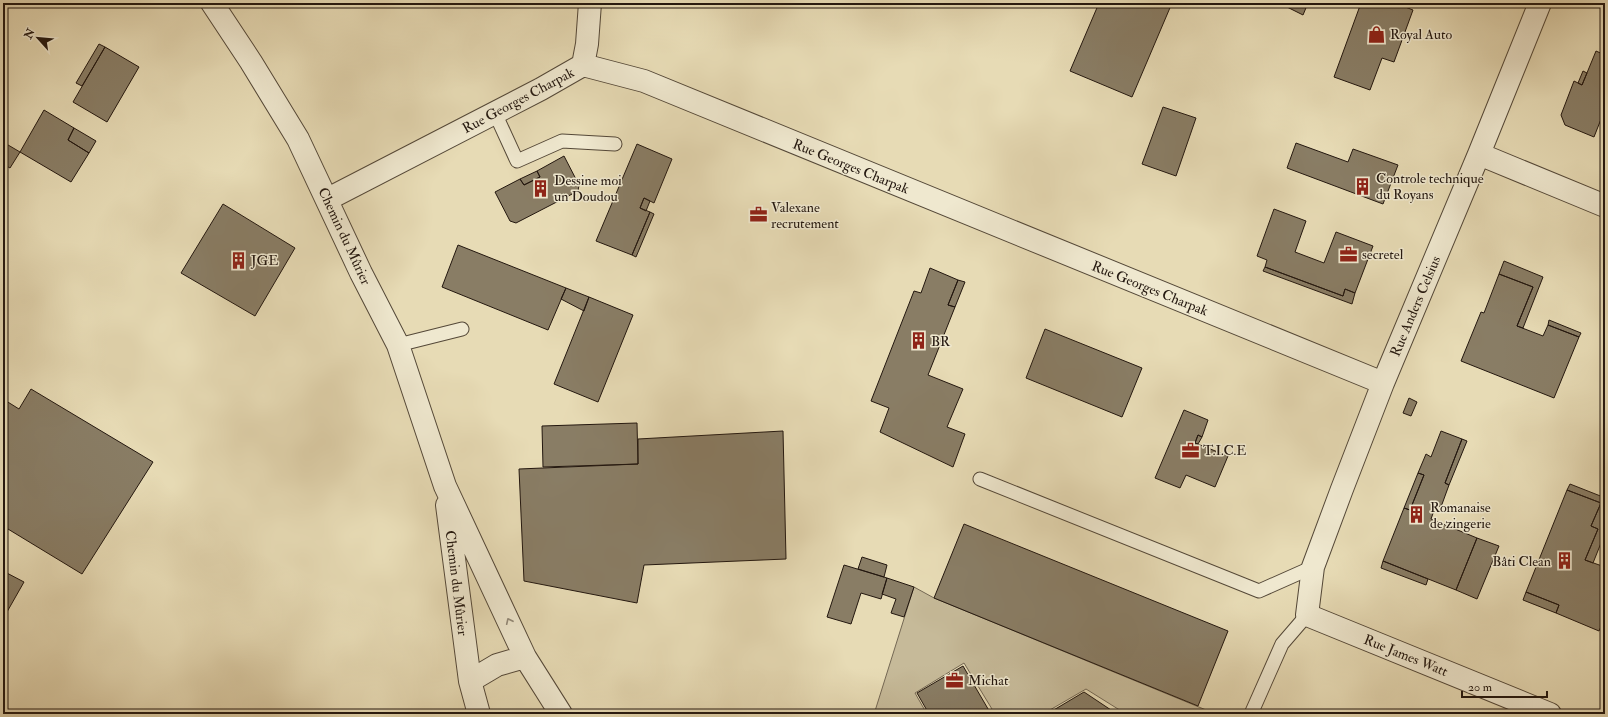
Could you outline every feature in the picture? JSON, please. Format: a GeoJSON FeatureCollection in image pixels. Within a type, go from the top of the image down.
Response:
{"type":"FeatureCollection","features":[{"type":"Feature","properties":{"kind":"street","name":"Chemin du Mûrier"},"geometry":{"type":"LineString","coordinates":[[212,3],[251,62],[298,139],[328,199],[361,273],[398,345],[445,486],[525,657],[561,714]]}},
{"type":"Feature","properties":{"kind":"street"},"geometry":{"type":"LineString","coordinates":[[583,65],[587,44],[590,3]]}},
{"type":"Feature","properties":{"kind":"street","name":"Rue Anders Celsius"},"geometry":{"type":"LineString","coordinates":[[1307,615],[1313,566],[1383,383],[1479,154],[1540,3]]}},
{"type":"Feature","properties":{"kind":"street","name":"Rue Georges Charpak"},"geometry":{"type":"LineString","coordinates":[[328,199],[541,89],[583,65],[644,81],[1383,383]]}},
{"type":"Feature","properties":{"kind":"street"},"geometry":{"type":"LineString","coordinates":[[1479,154],[1605,206]]}},
{"type":"Feature","properties":{"kind":"street","name":"Chemin du Mûrier"},"geometry":{"type":"LineString","coordinates":[[445,486],[470,681],[479,714]]}},
{"type":"Feature","properties":{"kind":"street","name":"Rue James Watt"},"geometry":{"type":"LineString","coordinates":[[1307,615],[1550,714]]}},
{"type":"Feature","properties":{"kind":"street"},"geometry":{"type":"LineString","coordinates":[[470,681],[497,665],[525,657]]}},
{"type":"Feature","properties":{"kind":"lane"},"geometry":{"type":"LineString","coordinates":[[495,113],[517,161],[562,141],[615,144]]}},
{"type":"Feature","properties":{"kind":"lane"},"geometry":{"type":"LineString","coordinates":[[398,345],[462,328]]}},
{"type":"Feature","properties":{"kind":"lane"},"geometry":{"type":"LineString","coordinates":[[980,479],[1259,591],[1313,566]]}},
{"type":"Feature","properties":{"kind":"lane"},"geometry":{"type":"LineString","coordinates":[[1251,714],[1282,644],[1307,615]]}},
{"type":"Feature","properties":{"kind":"shaded area"},"geometry":{"type":"Polygon","coordinates":[[[914,587],[934,598],[1211,712],[1209,714],[1126,714],[1086,689],[1043,714],[995,714],[964,663],[915,693],[927,714],[877,714],[875,711],[914,587]]]}},
{"type":"Feature","properties":{"kind":"building"},"geometry":{"type":"Polygon","coordinates":[[[1099,3],[1172,3],[1132,97],[1070,71],[1099,3]]]}},
{"type":"Feature","properties":{"kind":"building"},"geometry":{"type":"Polygon","coordinates":[[[1279,3],[1308,3],[1303,15],[1279,3]]]}},
{"type":"Feature","properties":{"kind":"building","name":"Royal Auto"},"geometry":{"type":"Polygon","coordinates":[[[1361,3],[1395,3],[1413,10],[1394,62],[1382,58],[1370,90],[1334,77],[1361,3]]]}},
{"type":"Feature","properties":{"kind":"building"},"geometry":{"type":"Polygon","coordinates":[[[99,44],[105,47],[82,86],[76,83],[99,44]]]}},
{"type":"Feature","properties":{"kind":"building"},"geometry":{"type":"Polygon","coordinates":[[[105,47],[139,67],[107,122],[73,102],[105,47]]]}},
{"type":"Feature","properties":{"kind":"building"},"geometry":{"type":"Polygon","coordinates":[[[1596,51],[1605,55],[1605,109],[1594,137],[1565,125],[1561,115],[1574,81],[1582,85],[1596,51]]]}},
{"type":"Feature","properties":{"kind":"building"},"geometry":{"type":"Polygon","coordinates":[[[1583,71],[1587,73],[1582,85],[1578,83],[1583,71]]]}},
{"type":"Feature","properties":{"kind":"building"},"geometry":{"type":"Polygon","coordinates":[[[1163,107],[1196,118],[1176,176],[1142,164],[1163,107]]]}},
{"type":"Feature","properties":{"kind":"building"},"geometry":{"type":"Polygon","coordinates":[[[44,110],[74,128],[68,140],[89,153],[71,182],[20,152],[44,110]]]}},
{"type":"Feature","properties":{"kind":"building"},"geometry":{"type":"Polygon","coordinates":[[[74,128],[96,141],[89,153],[68,140],[74,128]]]}},
{"type":"Feature","properties":{"kind":"building"},"geometry":{"type":"Polygon","coordinates":[[[3,142],[20,152],[10,168],[3,164],[3,142]]]}},
{"type":"Feature","properties":{"kind":"building","name":"Controle technique du Royans"},"geometry":{"type":"Polygon","coordinates":[[[1296,143],[1348,162],[1353,149],[1398,165],[1383,204],[1287,168],[1296,143]]]}},
{"type":"Feature","properties":{"kind":"building"},"geometry":{"type":"Polygon","coordinates":[[[637,144],[672,159],[654,203],[644,198],[640,208],[650,212],[632,255],[596,241],[637,144]]]}},
{"type":"Feature","properties":{"kind":"building","name":"Dessine moi un Doudou"},"geometry":{"type":"Polygon","coordinates":[[[564,156],[579,185],[578,191],[516,223],[510,221],[495,192],[520,179],[524,185],[540,177],[537,171],[564,156]]]}},
{"type":"Feature","properties":{"kind":"building"},"geometry":{"type":"Polygon","coordinates":[[[537,171],[540,177],[524,185],[520,179],[537,171]]]}},
{"type":"Feature","properties":{"kind":"building"},"geometry":{"type":"Polygon","coordinates":[[[644,198],[650,201],[646,211],[640,208],[644,198]]]}},
{"type":"Feature","properties":{"kind":"building","name":"JGE"},"geometry":{"type":"Polygon","coordinates":[[[223,204],[295,248],[255,316],[181,273],[223,204]]]}},
{"type":"Feature","properties":{"kind":"building","name":"secretel"},"geometry":{"type":"Polygon","coordinates":[[[1274,209],[1306,221],[1295,252],[1324,263],[1336,232],[1373,246],[1355,293],[1345,289],[1343,296],[1265,267],[1267,260],[1257,256],[1274,209]]]}},
{"type":"Feature","properties":{"kind":"building"},"geometry":{"type":"Polygon","coordinates":[[[650,212],[654,214],[636,257],[632,255],[650,212]]]}},
{"type":"Feature","properties":{"kind":"building"},"geometry":{"type":"Polygon","coordinates":[[[458,245],[566,288],[548,330],[442,287],[458,245]]]}},
{"type":"Feature","properties":{"kind":"building"},"geometry":{"type":"Polygon","coordinates":[[[1504,261],[1543,277],[1523,328],[1517,326],[1533,287],[1499,274],[1504,261]]]}},
{"type":"Feature","properties":{"kind":"building"},"geometry":{"type":"Polygon","coordinates":[[[1265,267],[1343,296],[1345,289],[1355,293],[1352,304],[1263,271],[1265,267]]]}},
{"type":"Feature","properties":{"kind":"building","name":"BR"},"geometry":{"type":"Polygon","coordinates":[[[930,268],[958,280],[948,305],[955,307],[928,375],[963,389],[947,427],[965,434],[953,467],[880,432],[889,408],[871,401],[914,291],[921,293],[930,268]]]}},
{"type":"Feature","properties":{"kind":"building"},"geometry":{"type":"Polygon","coordinates":[[[1499,274],[1533,287],[1517,326],[1543,336],[1548,325],[1579,337],[1554,398],[1461,361],[1481,312],[1484,313],[1499,274]]]}},
{"type":"Feature","properties":{"kind":"building"},"geometry":{"type":"Polygon","coordinates":[[[958,280],[965,282],[955,307],[948,305],[958,280]]]}},
{"type":"Feature","properties":{"kind":"building"},"geometry":{"type":"Polygon","coordinates":[[[566,288],[589,297],[584,311],[561,299],[566,288]]]}},
{"type":"Feature","properties":{"kind":"building"},"geometry":{"type":"Polygon","coordinates":[[[589,297],[633,315],[598,402],[554,384],[589,297]]]}},
{"type":"Feature","properties":{"kind":"building"},"geometry":{"type":"Polygon","coordinates":[[[1549,320],[1581,333],[1579,337],[1548,325],[1549,320]]]}},
{"type":"Feature","properties":{"kind":"building"},"geometry":{"type":"Polygon","coordinates":[[[1045,329],[1142,368],[1122,417],[1026,378],[1045,329]]]}},
{"type":"Feature","properties":{"kind":"building"},"geometry":{"type":"Polygon","coordinates":[[[31,389],[153,462],[82,574],[3,526],[3,399],[19,409],[31,389]]]}},
{"type":"Feature","properties":{"kind":"building"},"geometry":{"type":"Polygon","coordinates":[[[1409,398],[1417,402],[1411,416],[1403,413],[1409,398]]]}},
{"type":"Feature","properties":{"kind":"building","name":"T.I.C.E"},"geometry":{"type":"Polygon","coordinates":[[[1184,410],[1208,420],[1202,437],[1198,435],[1195,443],[1228,456],[1215,487],[1186,475],[1180,488],[1155,478],[1184,410]]]}},
{"type":"Feature","properties":{"kind":"building"},"geometry":{"type":"Polygon","coordinates":[[[637,423],[638,464],[543,467],[542,426],[637,423]]]}},
{"type":"Feature","properties":{"kind":"building"},"geometry":{"type":"Polygon","coordinates":[[[783,431],[786,559],[644,565],[637,603],[524,581],[519,469],[638,464],[638,439],[783,431]]]}},
{"type":"Feature","properties":{"kind":"building","name":"Romanaise de zingerie"},"geometry":{"type":"Polygon","coordinates":[[[1441,431],[1462,439],[1445,483],[1449,485],[1441,507],[1436,505],[1431,519],[1477,538],[1456,590],[1383,561],[1404,508],[1410,510],[1424,475],[1418,473],[1426,454],[1431,457],[1441,431]]]}},
{"type":"Feature","properties":{"kind":"building"},"geometry":{"type":"Polygon","coordinates":[[[1198,435],[1202,437],[1198,444],[1195,443],[1198,435]]]}},
{"type":"Feature","properties":{"kind":"building"},"geometry":{"type":"Polygon","coordinates":[[[1462,439],[1467,441],[1449,485],[1445,483],[1462,439]]]}},
{"type":"Feature","properties":{"kind":"building"},"geometry":{"type":"Polygon","coordinates":[[[1418,473],[1424,475],[1410,510],[1404,508],[1418,473]]]}},
{"type":"Feature","properties":{"kind":"building"},"geometry":{"type":"Polygon","coordinates":[[[1570,484],[1603,497],[1601,503],[1567,490],[1570,484]]]}},
{"type":"Feature","properties":{"kind":"building","name":"Bâti Clean"},"geometry":{"type":"Polygon","coordinates":[[[1567,490],[1601,503],[1591,526],[1598,529],[1585,560],[1605,567],[1605,623],[1603,622],[1599,631],[1556,613],[1559,605],[1526,592],[1567,490]]]}},
{"type":"Feature","properties":{"kind":"building"},"geometry":{"type":"Polygon","coordinates":[[[1601,503],[1605,505],[1605,533],[1593,563],[1585,560],[1598,529],[1591,526],[1601,503]]]}},
{"type":"Feature","properties":{"kind":"building"},"geometry":{"type":"Polygon","coordinates":[[[964,524],[1228,631],[1198,706],[934,598],[964,524]]]}},
{"type":"Feature","properties":{"kind":"building"},"geometry":{"type":"Polygon","coordinates":[[[1477,538],[1499,546],[1477,599],[1456,590],[1477,538]]]}},
{"type":"Feature","properties":{"kind":"building"},"geometry":{"type":"Polygon","coordinates":[[[862,557],[887,565],[884,577],[858,569],[862,557]]]}},
{"type":"Feature","properties":{"kind":"building"},"geometry":{"type":"Polygon","coordinates":[[[1383,561],[1428,579],[1426,585],[1381,568],[1383,561]]]}},
{"type":"Feature","properties":{"kind":"building"},"geometry":{"type":"Polygon","coordinates":[[[844,565],[887,578],[881,599],[861,593],[851,624],[827,617],[844,565]]]}},
{"type":"Feature","properties":{"kind":"building"},"geometry":{"type":"Polygon","coordinates":[[[3,571],[24,582],[3,619],[3,571]]]}},
{"type":"Feature","properties":{"kind":"building"},"geometry":{"type":"Polygon","coordinates":[[[887,578],[914,587],[904,617],[891,613],[896,599],[882,594],[887,578]]]}},
{"type":"Feature","properties":{"kind":"building"},"geometry":{"type":"Polygon","coordinates":[[[1526,592],[1559,605],[1556,613],[1523,600],[1526,592]]]}},
{"type":"Feature","properties":{"kind":"building","name":"Michat"},"geometry":{"type":"Polygon","coordinates":[[[963,666],[991,714],[929,714],[917,693],[963,666]]]}},
{"type":"Feature","properties":{"kind":"building"},"geometry":{"type":"Polygon","coordinates":[[[1084,692],[1117,714],[1047,714],[1084,692]]]}},
{"type":"Feature","properties":{"kind":"place","name":"Royal Auto"},"geometry":{"type":"Point","coordinates":[1377,34]}},
{"type":"Feature","properties":{"kind":"place","name":"Controle technique du Royans"},"geometry":{"type":"Point","coordinates":[1363,186]}},
{"type":"Feature","properties":{"kind":"place","name":"Dessine moi un Doudou"},"geometry":{"type":"Point","coordinates":[541,188]}},
{"type":"Feature","properties":{"kind":"place","name":"Valexane recrutement"},"geometry":{"type":"Point","coordinates":[758,215]}},
{"type":"Feature","properties":{"kind":"place","name":"secretel"},"geometry":{"type":"Point","coordinates":[1349,254]}},
{"type":"Feature","properties":{"kind":"place","name":"JGE"},"geometry":{"type":"Point","coordinates":[238,260]}},
{"type":"Feature","properties":{"kind":"place","name":"BR"},"geometry":{"type":"Point","coordinates":[918,341]}},
{"type":"Feature","properties":{"kind":"place","name":"T.I.C.E"},"geometry":{"type":"Point","coordinates":[1190,450]}},
{"type":"Feature","properties":{"kind":"place","name":"Romanaise de zingerie"},"geometry":{"type":"Point","coordinates":[1417,515]}},
{"type":"Feature","properties":{"kind":"place","name":"Bâti Clean"},"geometry":{"type":"Point","coordinates":[1564,561]}},
{"type":"Feature","properties":{"kind":"place","name":"Michat"},"geometry":{"type":"Point","coordinates":[955,680]}}]}
